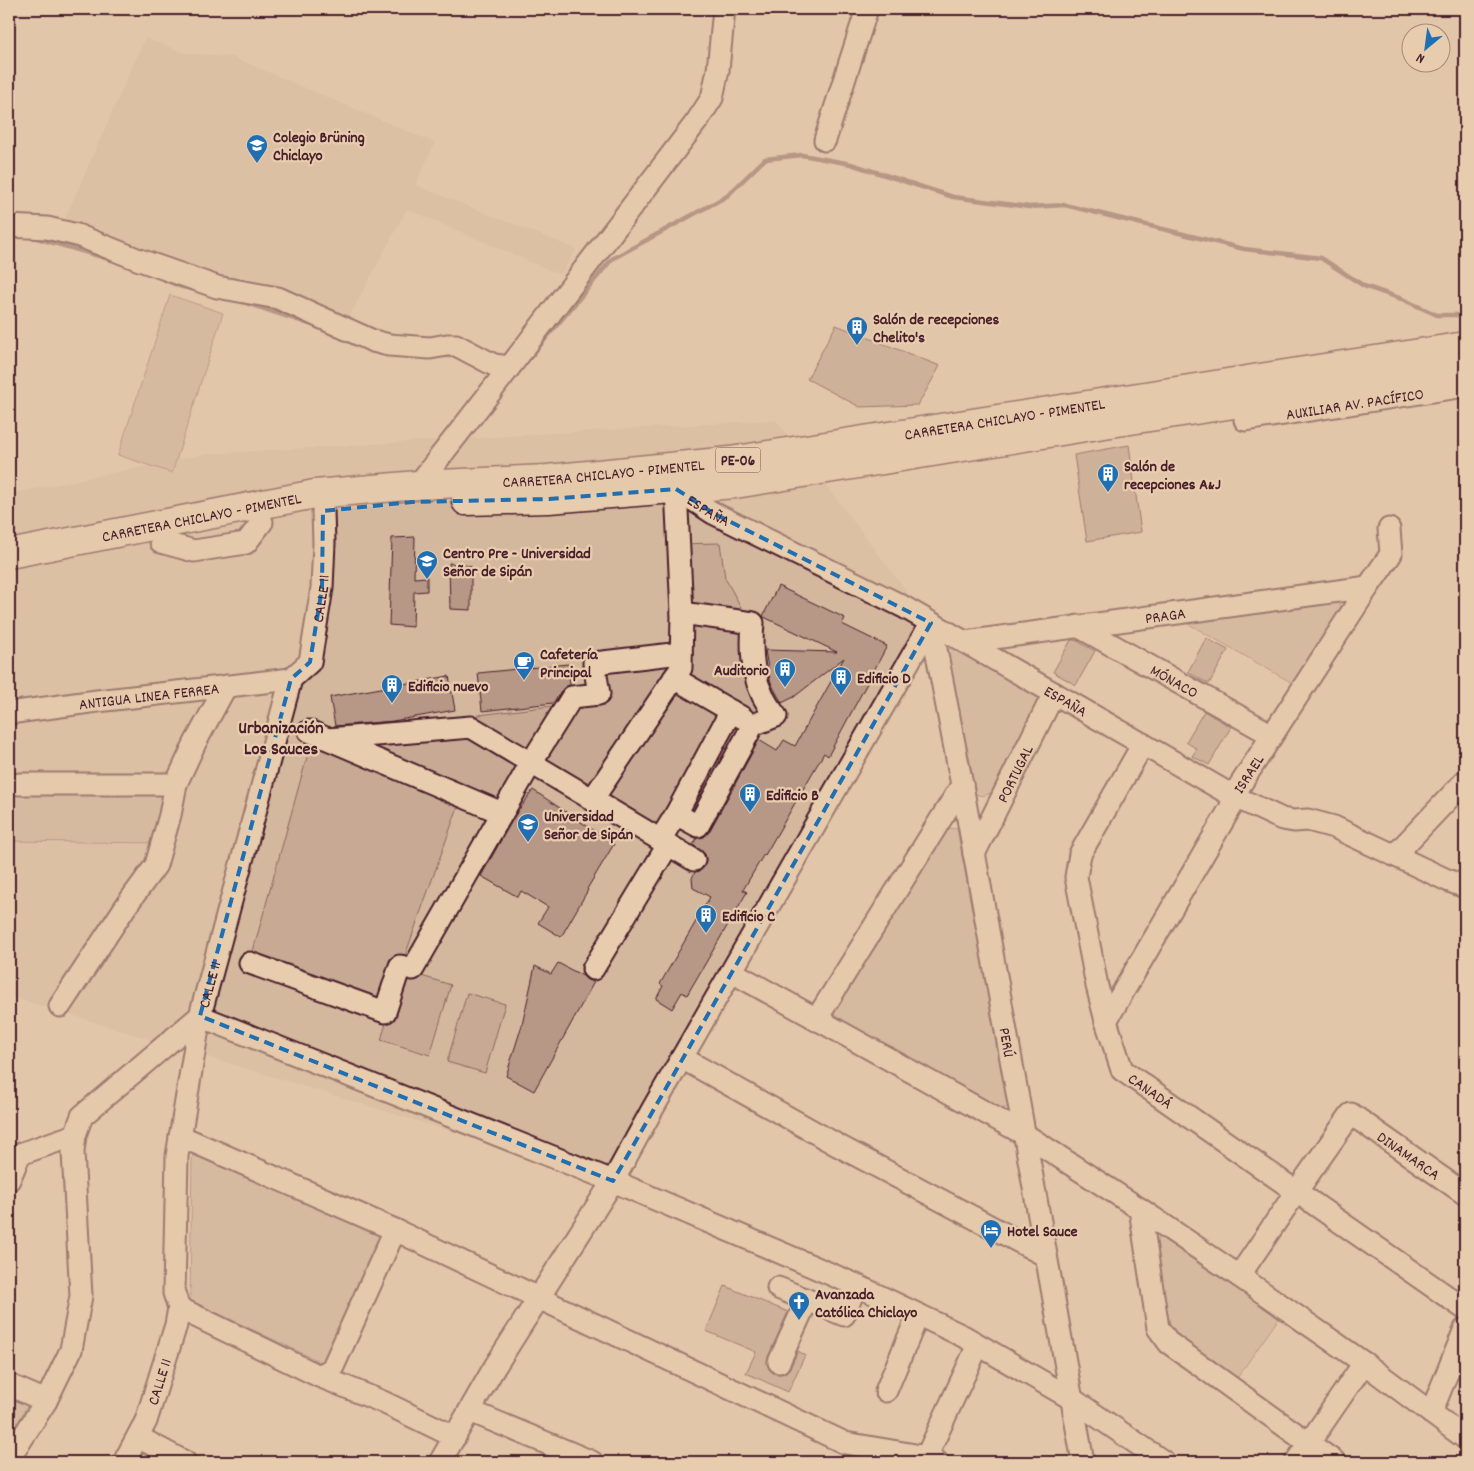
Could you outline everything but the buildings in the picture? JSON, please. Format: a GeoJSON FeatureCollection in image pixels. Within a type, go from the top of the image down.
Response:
{"type":"FeatureCollection","features":[{"type":"Feature","properties":{"kind":"main road","name":"CARRETERA CHICLAYO - PIMENTEL"},"geometry":{"type":"LineString","coordinates":[[9,554],[314,494],[418,485],[547,479],[730,461],[1465,346]]}},
{"type":"Feature","properties":{"kind":"main road","name":"CARRETERA CHICLAYO - PIMENTEL"},"geometry":{"type":"LineString","coordinates":[[9,572],[323,511],[412,502],[549,499],[735,484],[1098,424],[1465,368]]}},
{"type":"Feature","properties":{"kind":"main road"},"geometry":{"type":"LineString","coordinates":[[1098,424],[1245,420]]}},
{"type":"Feature","properties":{"kind":"street"},"geometry":{"type":"LineString","coordinates":[[418,485],[697,121],[712,98],[718,70],[724,9]]}},
{"type":"Feature","properties":{"kind":"street"},"geometry":{"type":"LineString","coordinates":[[825,140],[867,9]]}},
{"type":"Feature","properties":{"kind":"street"},"geometry":{"type":"LineString","coordinates":[[9,226],[47,228],[77,235],[216,287],[278,298],[373,341],[388,345],[430,348],[456,345],[494,365],[504,375]]}},
{"type":"Feature","properties":{"kind":"street","name":"AUXILIAR AV. PACÍFICO"},"geometry":{"type":"LineString","coordinates":[[1245,420],[1465,386]]}},
{"type":"Feature","properties":{"kind":"street"},"geometry":{"type":"LineString","coordinates":[[592,800],[681,668],[682,613],[676,489]]}},
{"type":"Feature","properties":{"kind":"street","name":"ESPAÑA"},"geometry":{"type":"LineString","coordinates":[[676,489],[713,513],[902,606],[1233,796],[1282,819],[1294,821],[1308,820],[1334,827],[1465,887]]}},
{"type":"Feature","properties":{"kind":"street","name":"CALLE 11"},"geometry":{"type":"LineString","coordinates":[[124,1462],[146,1420],[176,1324],[179,1308],[174,1293],[176,1156],[200,1016],[290,679],[310,662],[322,588],[323,511]]}},
{"type":"Feature","properties":{"kind":"street","name":"ISRAEL"},"geometry":{"type":"LineString","coordinates":[[1106,1021],[1231,807],[1233,796],[1391,554],[1389,529]]}},
{"type":"Feature","properties":{"kind":"street","name":"PRAGA"},"geometry":{"type":"LineString","coordinates":[[965,642],[1368,587]]}},
{"type":"Feature","properties":{"kind":"street"},"geometry":{"type":"LineString","coordinates":[[676,814],[698,826],[753,725],[776,716],[760,691],[755,676],[751,646],[753,624],[682,613]]}},
{"type":"Feature","properties":{"kind":"street"},"geometry":{"type":"LineString","coordinates":[[440,1462],[537,1298],[613,1181],[931,623]]}},
{"type":"Feature","properties":{"kind":"street","name":"PERÚ"},"geometry":{"type":"LineString","coordinates":[[931,623],[962,785],[1083,1462]]}},
{"type":"Feature","properties":{"kind":"street","name":"MÓNACO"},"geometry":{"type":"LineString","coordinates":[[1078,626],[1272,735]]}},
{"type":"Feature","properties":{"kind":"street"},"geometry":{"type":"LineString","coordinates":[[250,963],[385,1012],[400,966],[412,969],[531,763],[572,697],[599,694],[594,663],[681,653]]}},
{"type":"Feature","properties":{"kind":"street"},"geometry":{"type":"LineString","coordinates":[[674,678],[753,725]]}},
{"type":"Feature","properties":{"kind":"street","name":"ANTIGUA LINEA FERREA"},"geometry":{"type":"LineString","coordinates":[[9,714],[97,701],[290,679]]}},
{"type":"Feature","properties":{"kind":"street"},"geometry":{"type":"LineString","coordinates":[[60,1006],[126,906],[156,866],[170,815],[176,784],[195,742],[226,686]]}},
{"type":"Feature","properties":{"kind":"street","name":"PORTUGAL"},"geometry":{"type":"LineString","coordinates":[[974,854],[1054,693]]}},
{"type":"Feature","properties":{"kind":"street"},"geometry":{"type":"LineString","coordinates":[[592,969],[664,842],[676,814],[731,711]]}},
{"type":"Feature","properties":{"kind":"street"},"geometry":{"type":"LineString","coordinates":[[502,813],[319,735],[470,727],[694,860]]}},
{"type":"Feature","properties":{"kind":"street","name":"CANADÁ"},"geometry":{"type":"LineString","coordinates":[[1143,744],[1080,854],[1076,877],[1097,986],[1122,1070],[1465,1310]]}},
{"type":"Feature","properties":{"kind":"street"},"geometry":{"type":"LineString","coordinates":[[707,756],[729,767]]}},
{"type":"Feature","properties":{"kind":"street"},"geometry":{"type":"LineString","coordinates":[[1395,855],[1465,781]]}},
{"type":"Feature","properties":{"kind":"street"},"geometry":{"type":"LineString","coordinates":[[19,784],[176,784]]}},
{"type":"Feature","properties":{"kind":"street"},"geometry":{"type":"LineString","coordinates":[[816,1020],[962,785]]}},
{"type":"Feature","properties":{"kind":"street"},"geometry":{"type":"LineString","coordinates":[[732,972],[1024,1134],[1140,1208],[1240,1276],[1364,1363],[1465,1438]]}},
{"type":"Feature","properties":{"kind":"street"},"geometry":{"type":"LineString","coordinates":[[9,1459],[46,1401],[70,1350],[80,1296],[73,1152],[75,1135],[82,1116],[200,1016],[613,1181],[856,1285],[965,1337],[1072,1399],[1164,1462]]}},
{"type":"Feature","properties":{"kind":"street"},"geometry":{"type":"LineString","coordinates":[[682,1058],[839,1146],[1046,1256]]}},
{"type":"Feature","properties":{"kind":"street","name":"DINAMARCA"},"geometry":{"type":"LineString","coordinates":[[1296,1192],[1351,1114],[1465,1194]]}},
{"type":"Feature","properties":{"kind":"street"},"geometry":{"type":"LineString","coordinates":[[9,1180],[14,1148],[75,1135]]}},
{"type":"Feature","properties":{"kind":"street"},"geometry":{"type":"LineString","coordinates":[[180,1136],[395,1230],[845,1442],[929,1461],[978,1345]]}},
{"type":"Feature","properties":{"kind":"street"},"geometry":{"type":"LineString","coordinates":[[1240,1276],[1296,1192]]}},
{"type":"Feature","properties":{"kind":"street"},"geometry":{"type":"LineString","coordinates":[[1140,1208],[1158,1328],[1168,1343],[1335,1462]]}},
{"type":"Feature","properties":{"kind":"street"},"geometry":{"type":"LineString","coordinates":[[319,1376],[332,1369],[395,1230]]}},
{"type":"Feature","properties":{"kind":"street"},"geometry":{"type":"LineString","coordinates":[[778,1288],[844,1315],[856,1285]]}},
{"type":"Feature","properties":{"kind":"street"},"geometry":{"type":"LineString","coordinates":[[779,1362],[807,1300]]}},
{"type":"Feature","properties":{"kind":"street"},"geometry":{"type":"LineString","coordinates":[[179,1308],[319,1376],[383,1402],[455,1437]]}},
{"type":"Feature","properties":{"kind":"street"},"geometry":{"type":"LineString","coordinates":[[886,1391],[918,1315]]}},
{"type":"Feature","properties":{"kind":"street"},"geometry":{"type":"LineString","coordinates":[[1431,1413],[1465,1329]]}},
{"type":"Feature","properties":{"kind":"street"},"geometry":{"type":"LineString","coordinates":[[1296,1462],[1364,1363]]}},
{"type":"Feature","properties":{"kind":"street"},"geometry":{"type":"LineString","coordinates":[[9,1384],[46,1401]]}},
{"type":"Feature","properties":{"kind":"street"},"geometry":{"type":"LineString","coordinates":[[470,1411],[580,1460]]}},
{"type":"Feature","properties":{"kind":"street"},"geometry":{"type":"LineString","coordinates":[[138,1437],[185,1462]]}},
{"type":"Feature","properties":{"kind":"highlighted area"},"geometry":{"type":"Polygon","coordinates":[[[676,489],[713,513],[931,623],[613,1181],[200,1016],[291,679],[310,662],[322,588],[323,511],[412,502],[549,499],[676,489]]]}},
{"type":"Feature","properties":{"kind":"shaded area","name":"Colegio Brüning Chiclayo"},"geometry":{"type":"Polygon","coordinates":[[[145,38],[185,53],[233,57],[435,143],[415,185],[576,249],[561,275],[407,209],[348,319],[220,279],[63,223],[145,38]]]}},
{"type":"Feature","properties":{"kind":"shaded area"},"geometry":{"type":"Polygon","coordinates":[[[170,295],[223,313],[172,473],[118,455],[170,295]]]}},
{"type":"Feature","properties":{"kind":"shaded area"},"geometry":{"type":"Polygon","coordinates":[[[776,420],[931,623],[613,1181],[9,996],[9,494],[205,454],[776,420]]]}},
{"type":"Feature","properties":{"kind":"shaded area"},"geometry":{"type":"Polygon","coordinates":[[[720,543],[725,578],[748,620],[768,715],[763,724],[674,676],[673,544],[720,543]]]}},
{"type":"Feature","properties":{"kind":"shaded area"},"geometry":{"type":"Polygon","coordinates":[[[1330,597],[1345,612],[1294,684],[1180,619],[1330,597]]]}},
{"type":"Feature","properties":{"kind":"shaded area"},"geometry":{"type":"Polygon","coordinates":[[[953,646],[1038,692],[1040,700],[991,793],[982,796],[969,792],[946,652],[953,646]]]}},
{"type":"Feature","properties":{"kind":"shaded area"},"geometry":{"type":"Polygon","coordinates":[[[669,657],[669,680],[758,730],[707,831],[670,810],[657,833],[531,756],[500,808],[348,743],[343,732],[575,703],[600,667],[669,657]]]}},
{"type":"Feature","properties":{"kind":"shaded area"},"geometry":{"type":"Polygon","coordinates":[[[312,739],[460,801],[385,1012],[251,958],[312,739]]]}},
{"type":"Feature","properties":{"kind":"shaded area"},"geometry":{"type":"Polygon","coordinates":[[[9,792],[162,794],[161,843],[9,841],[9,792]]]}},
{"type":"Feature","properties":{"kind":"shaded area"},"geometry":{"type":"Polygon","coordinates":[[[941,827],[957,829],[1009,1106],[999,1111],[838,1021],[832,1010],[941,827]]]}},
{"type":"Feature","properties":{"kind":"shaded area"},"geometry":{"type":"Polygon","coordinates":[[[402,970],[451,985],[430,1055],[381,1040],[402,970]]]}},
{"type":"Feature","properties":{"kind":"shaded area"},"geometry":{"type":"Polygon","coordinates":[[[467,993],[505,1004],[485,1073],[447,1062],[467,993]]]}},
{"type":"Feature","properties":{"kind":"shaded area"},"geometry":{"type":"Polygon","coordinates":[[[193,1152],[381,1236],[323,1363],[190,1300],[193,1152]]]}},
{"type":"Feature","properties":{"kind":"shaded area"},"geometry":{"type":"Polygon","coordinates":[[[1160,1237],[1279,1318],[1235,1381],[1167,1331],[1152,1242],[1160,1237]]]}},
{"type":"Feature","properties":{"kind":"shaded area"},"geometry":{"type":"Polygon","coordinates":[[[9,1396],[28,1404],[9,1438],[9,1396]]]}},
{"type":"Feature","properties":{"kind":"waterway"},"geometry":{"type":"LineString","coordinates":[[527,361],[612,259],[727,196],[765,159],[802,155],[851,164],[953,197],[1030,207],[1065,205],[1244,249],[1321,258],[1364,286],[1402,299],[1437,315],[1465,315]]}},
{"type":"Feature","properties":{"kind":"waterway"},"geometry":{"type":"LineString","coordinates":[[30,236],[109,259]]}},
{"type":"Feature","properties":{"kind":"waterway"},"geometry":{"type":"LineString","coordinates":[[165,280],[191,289]]}},
{"type":"Feature","properties":{"kind":"waterway"},"geometry":{"type":"LineString","coordinates":[[240,301],[313,325]]}},
{"type":"Feature","properties":{"kind":"waterway"},"geometry":{"type":"LineString","coordinates":[[441,356],[458,356]]}},
{"type":"Feature","properties":{"kind":"place","name":"Colegio Brüning Chiclayo"},"geometry":{"type":"Point","coordinates":[257,164]}},
{"type":"Feature","properties":{"kind":"place","name":"Salón de recepciones Chelito's"},"geometry":{"type":"Point","coordinates":[857,346]}},
{"type":"Feature","properties":{"kind":"place","name":"Salón de recepciones A&J"},"geometry":{"type":"Point","coordinates":[1108,493]}},
{"type":"Feature","properties":{"kind":"place","name":"Centro Pre - Universidad Señor de Sipán"},"geometry":{"type":"Point","coordinates":[427,580]}},
{"type":"Feature","properties":{"kind":"place","name":"Cafetería Principal"},"geometry":{"type":"Point","coordinates":[524,681]}},
{"type":"Feature","properties":{"kind":"place","name":"Auditorio"},"geometry":{"type":"Point","coordinates":[785,688]}},
{"type":"Feature","properties":{"kind":"place","name":"Edificio D"},"geometry":{"type":"Point","coordinates":[841,696]}},
{"type":"Feature","properties":{"kind":"place","name":"Edificio nuevo"},"geometry":{"type":"Point","coordinates":[392,704]}},
{"type":"Feature","properties":{"kind":"place","name":"Edificio B"},"geometry":{"type":"Point","coordinates":[750,813]}},
{"type":"Feature","properties":{"kind":"place","name":"Universidad Señor de Sipán"},"geometry":{"type":"Point","coordinates":[528,843]}},
{"type":"Feature","properties":{"kind":"place","name":"Edificio C"},"geometry":{"type":"Point","coordinates":[706,934]}},
{"type":"Feature","properties":{"kind":"place","name":"Hotel Sauce"},"geometry":{"type":"Point","coordinates":[991,1249]}},
{"type":"Feature","properties":{"kind":"place","name":"Avanzada Católica Chiclayo"},"geometry":{"type":"Point","coordinates":[799,1321]}},
{"type":"Feature","properties":{"kind":"district","name":"Urbanización Los Sauces"},"geometry":{"type":"Point","coordinates":[281,738]}}]}
